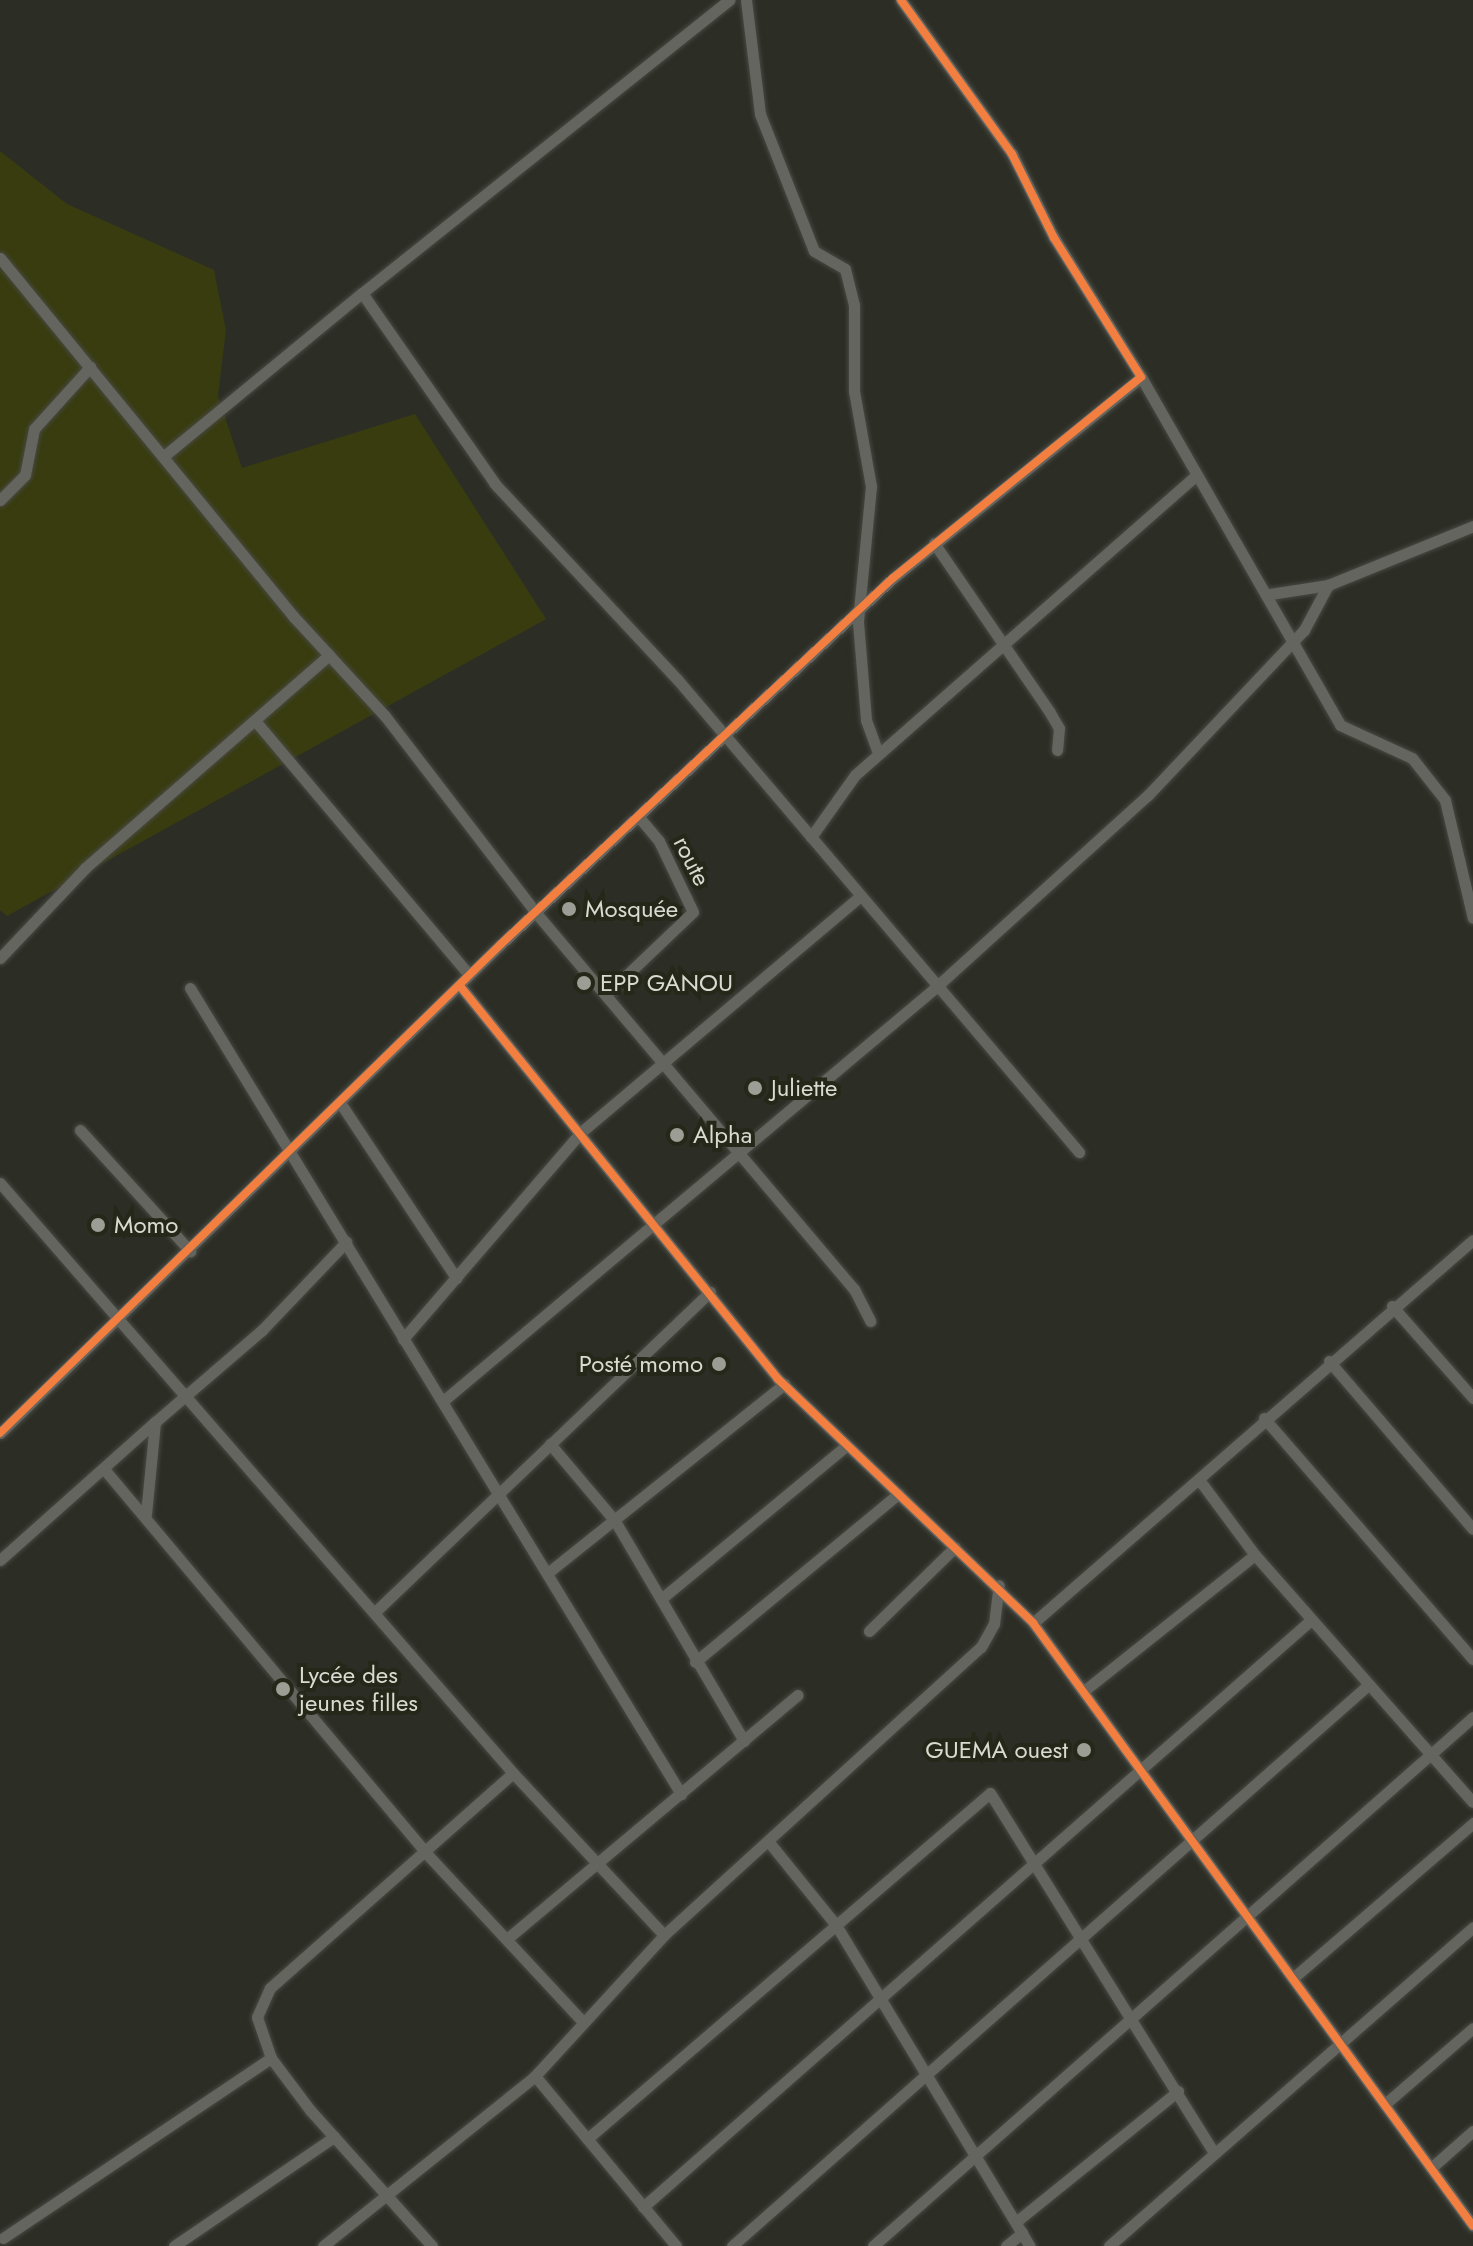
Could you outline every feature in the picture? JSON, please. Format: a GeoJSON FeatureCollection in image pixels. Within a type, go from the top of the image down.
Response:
{"type":"FeatureCollection","features":[{"type":"Feature","properties":{"kind":"street"},"geometry":{"type":"LineString","coordinates":[[164,456],[362,293],[729,0]]}},
{"type":"Feature","properties":{"kind":"street"},"geometry":{"type":"LineString","coordinates":[[746,0],[760,114],[814,251],[845,269],[852,294],[854,391],[871,486],[858,611],[866,720],[878,753]]}},
{"type":"Feature","properties":{"kind":"street"},"geometry":{"type":"LineString","coordinates":[[901,0],[1012,154],[1197,475],[1270,594],[1343,729],[1412,758],[1445,800],[1473,918]]}},
{"type":"Feature","properties":{"kind":"street"},"geometry":{"type":"LineString","coordinates":[[0,258],[329,655],[385,716],[536,913],[663,1058],[824,1263],[854,1289],[870,1321]]}},
{"type":"Feature","properties":{"kind":"street"},"geometry":{"type":"LineString","coordinates":[[362,293],[482,467],[725,737],[811,837],[858,898],[1079,1152]]}},
{"type":"Feature","properties":{"kind":"street"},"geometry":{"type":"LineString","coordinates":[[0,500],[25,475],[34,429],[90,367]]}},
{"type":"Feature","properties":{"kind":"street"},"geometry":{"type":"LineString","coordinates":[[0,1433],[120,1321],[469,975],[858,611],[934,543],[1141,377]]}},
{"type":"Feature","properties":{"kind":"street"},"geometry":{"type":"LineString","coordinates":[[811,837],[833,800],[878,753],[1197,475]]}},
{"type":"Feature","properties":{"kind":"street"},"geometry":{"type":"LineString","coordinates":[[1270,594],[1328,585],[1473,526]]}},
{"type":"Feature","properties":{"kind":"street"},"geometry":{"type":"LineString","coordinates":[[934,543],[1059,728],[1057,750]]}},
{"type":"Feature","properties":{"kind":"street"},"geometry":{"type":"LineString","coordinates":[[443,1401],[935,988],[1148,795],[1294,638],[1328,585]]}},
{"type":"Feature","properties":{"kind":"street"},"geometry":{"type":"LineString","coordinates":[[0,958],[85,868],[257,723],[329,655]]}},
{"type":"Feature","properties":{"kind":"street"},"geometry":{"type":"LineString","coordinates":[[257,723],[469,975]]}},
{"type":"Feature","properties":{"kind":"street","name":"route"},"geometry":{"type":"LineString","coordinates":[[611,990],[693,912],[659,841],[639,817]]}},
{"type":"Feature","properties":{"kind":"street"},"geometry":{"type":"LineString","coordinates":[[403,1339],[580,1133],[663,1058],[858,898]]}},
{"type":"Feature","properties":{"kind":"street"},"geometry":{"type":"LineString","coordinates":[[460,986],[784,1384],[846,1446],[999,1585],[1033,1623],[1251,1914],[1293,1978],[1473,2226]]}},
{"type":"Feature","properties":{"kind":"street"},"geometry":{"type":"LineString","coordinates":[[190,988],[289,1155],[550,1571],[681,1794]]}},
{"type":"Feature","properties":{"kind":"street"},"geometry":{"type":"LineString","coordinates":[[341,1104],[456,1278]]}},
{"type":"Feature","properties":{"kind":"street"},"geometry":{"type":"LineString","coordinates":[[80,1130],[190,1251]]}},
{"type":"Feature","properties":{"kind":"street"},"geometry":{"type":"LineString","coordinates":[[0,1183],[376,1611],[513,1773],[664,1935]]}},
{"type":"Feature","properties":{"kind":"street"},"geometry":{"type":"LineString","coordinates":[[1033,1623],[1200,1481],[1264,1418],[1392,1306],[1473,1240]]}},
{"type":"Feature","properties":{"kind":"street"},"geometry":{"type":"LineString","coordinates":[[0,1560],[155,1422],[188,1397],[346,1242]]}},
{"type":"Feature","properties":{"kind":"street"},"geometry":{"type":"LineString","coordinates":[[376,1611],[710,1292]]}},
{"type":"Feature","properties":{"kind":"street"},"geometry":{"type":"LineString","coordinates":[[1392,1306],[1473,1398]]}},
{"type":"Feature","properties":{"kind":"street"},"geometry":{"type":"LineString","coordinates":[[1329,1361],[1473,1529]]}},
{"type":"Feature","properties":{"kind":"street"},"geometry":{"type":"LineString","coordinates":[[550,1571],[784,1384]]}},
{"type":"Feature","properties":{"kind":"street"},"geometry":{"type":"LineString","coordinates":[[1264,1418],[1473,1659]]}},
{"type":"Feature","properties":{"kind":"street"},"geometry":{"type":"LineString","coordinates":[[146,1514],[155,1422]]}},
{"type":"Feature","properties":{"kind":"street"},"geometry":{"type":"LineString","coordinates":[[550,1444],[615,1521],[744,1741]]}},
{"type":"Feature","properties":{"kind":"street"},"geometry":{"type":"LineString","coordinates":[[661,1599],[846,1446]]}},
{"type":"Feature","properties":{"kind":"street"},"geometry":{"type":"LineString","coordinates":[[104,1469],[146,1514],[425,1852],[580,2019]]}},
{"type":"Feature","properties":{"kind":"street"},"geometry":{"type":"LineString","coordinates":[[1200,1481],[1255,1555],[1473,1802]]}},
{"type":"Feature","properties":{"kind":"street"},"geometry":{"type":"LineString","coordinates":[[695,1662],[898,1494]]}},
{"type":"Feature","properties":{"kind":"street"},"geometry":{"type":"LineString","coordinates":[[869,1631],[955,1547]]}},
{"type":"Feature","properties":{"kind":"street"},"geometry":{"type":"LineString","coordinates":[[1085,1690],[1255,1555]]}},
{"type":"Feature","properties":{"kind":"street"},"geometry":{"type":"LineString","coordinates":[[323,2246],[535,2076],[580,2019],[664,1935],[981,1647],[994,1624],[999,1585]]}},
{"type":"Feature","properties":{"kind":"street"},"geometry":{"type":"LineString","coordinates":[[643,2207],[1311,1620]]}},
{"type":"Feature","properties":{"kind":"street"},"geometry":{"type":"LineString","coordinates":[[732,2246],[1368,1685]]}},
{"type":"Feature","properties":{"kind":"street"},"geometry":{"type":"LineString","coordinates":[[508,1938],[599,1867],[798,1695]]}},
{"type":"Feature","properties":{"kind":"street"},"geometry":{"type":"LineString","coordinates":[[873,2246],[1473,1717]]}},
{"type":"Feature","properties":{"kind":"street"},"geometry":{"type":"LineString","coordinates":[[432,2246],[391,2193],[334,2137],[271,2058],[257,2017],[270,1988],[513,1773]]}},
{"type":"Feature","properties":{"kind":"street"},"geometry":{"type":"LineString","coordinates":[[587,2139],[836,1925],[981,1795],[995,1800],[1035,1862],[1079,1940],[1133,2017],[1214,2153]]}},
{"type":"Feature","properties":{"kind":"street"},"geometry":{"type":"LineString","coordinates":[[1293,1978],[1473,1823]]}},
{"type":"Feature","properties":{"kind":"street"},"geometry":{"type":"LineString","coordinates":[[768,1841],[836,1925],[1030,2246]]}},
{"type":"Feature","properties":{"kind":"street"},"geometry":{"type":"LineString","coordinates":[[1109,2246],[1473,1927]]}},
{"type":"Feature","properties":{"kind":"street"},"geometry":{"type":"LineString","coordinates":[[1385,2104],[1473,2028]]}},
{"type":"Feature","properties":{"kind":"street"},"geometry":{"type":"LineString","coordinates":[[5,2238],[271,2058]]}},
{"type":"Feature","properties":{"kind":"street"},"geometry":{"type":"LineString","coordinates":[[535,2076],[676,2246]]}},
{"type":"Feature","properties":{"kind":"street"},"geometry":{"type":"LineString","coordinates":[[1017,2221],[1178,2091]]}},
{"type":"Feature","properties":{"kind":"street"},"geometry":{"type":"LineString","coordinates":[[1431,2168],[1473,2131]]}},
{"type":"Feature","properties":{"kind":"street"},"geometry":{"type":"LineString","coordinates":[[174,2246],[334,2137]]}},
{"type":"Feature","properties":{"kind":"street"},"geometry":{"type":"LineString","coordinates":[[1006,2246],[1022,2233]]}},
{"type":"Feature","properties":{"kind":"green space"},"geometry":{"type":"Polygon","coordinates":[[[0,151],[67,204],[214,270],[226,330],[218,396],[242,468],[415,414],[546,619],[7,916],[0,910],[0,151]]]}},
{"type":"Feature","properties":{"kind":"cycle path"},"geometry":{"type":"LineString","coordinates":[[0,1433],[501,944],[893,578],[1141,377],[1054,238],[1012,154],[901,0]]}},
{"type":"Feature","properties":{"kind":"cycle path"},"geometry":{"type":"LineString","coordinates":[[460,986],[778,1379],[1033,1623],[1473,2226]]}},
{"type":"Feature","properties":{"kind":"place","name":"Mosquée"},"geometry":{"type":"Point","coordinates":[569,909]}},
{"type":"Feature","properties":{"kind":"place","name":"EPP GANOU"},"geometry":{"type":"Point","coordinates":[584,983]}},
{"type":"Feature","properties":{"kind":"place","name":"Juliette"},"geometry":{"type":"Point","coordinates":[755,1088]}},
{"type":"Feature","properties":{"kind":"place","name":"Alpha"},"geometry":{"type":"Point","coordinates":[677,1135]}},
{"type":"Feature","properties":{"kind":"place","name":"Momo"},"geometry":{"type":"Point","coordinates":[98,1225]}},
{"type":"Feature","properties":{"kind":"place","name":"Posté momo"},"geometry":{"type":"Point","coordinates":[719,1364]}},
{"type":"Feature","properties":{"kind":"place","name":"Lycée des jeunes filles"},"geometry":{"type":"Point","coordinates":[283,1689]}},
{"type":"Feature","properties":{"kind":"place","name":"GUEMA ouest"},"geometry":{"type":"Point","coordinates":[1084,1750]}}]}
